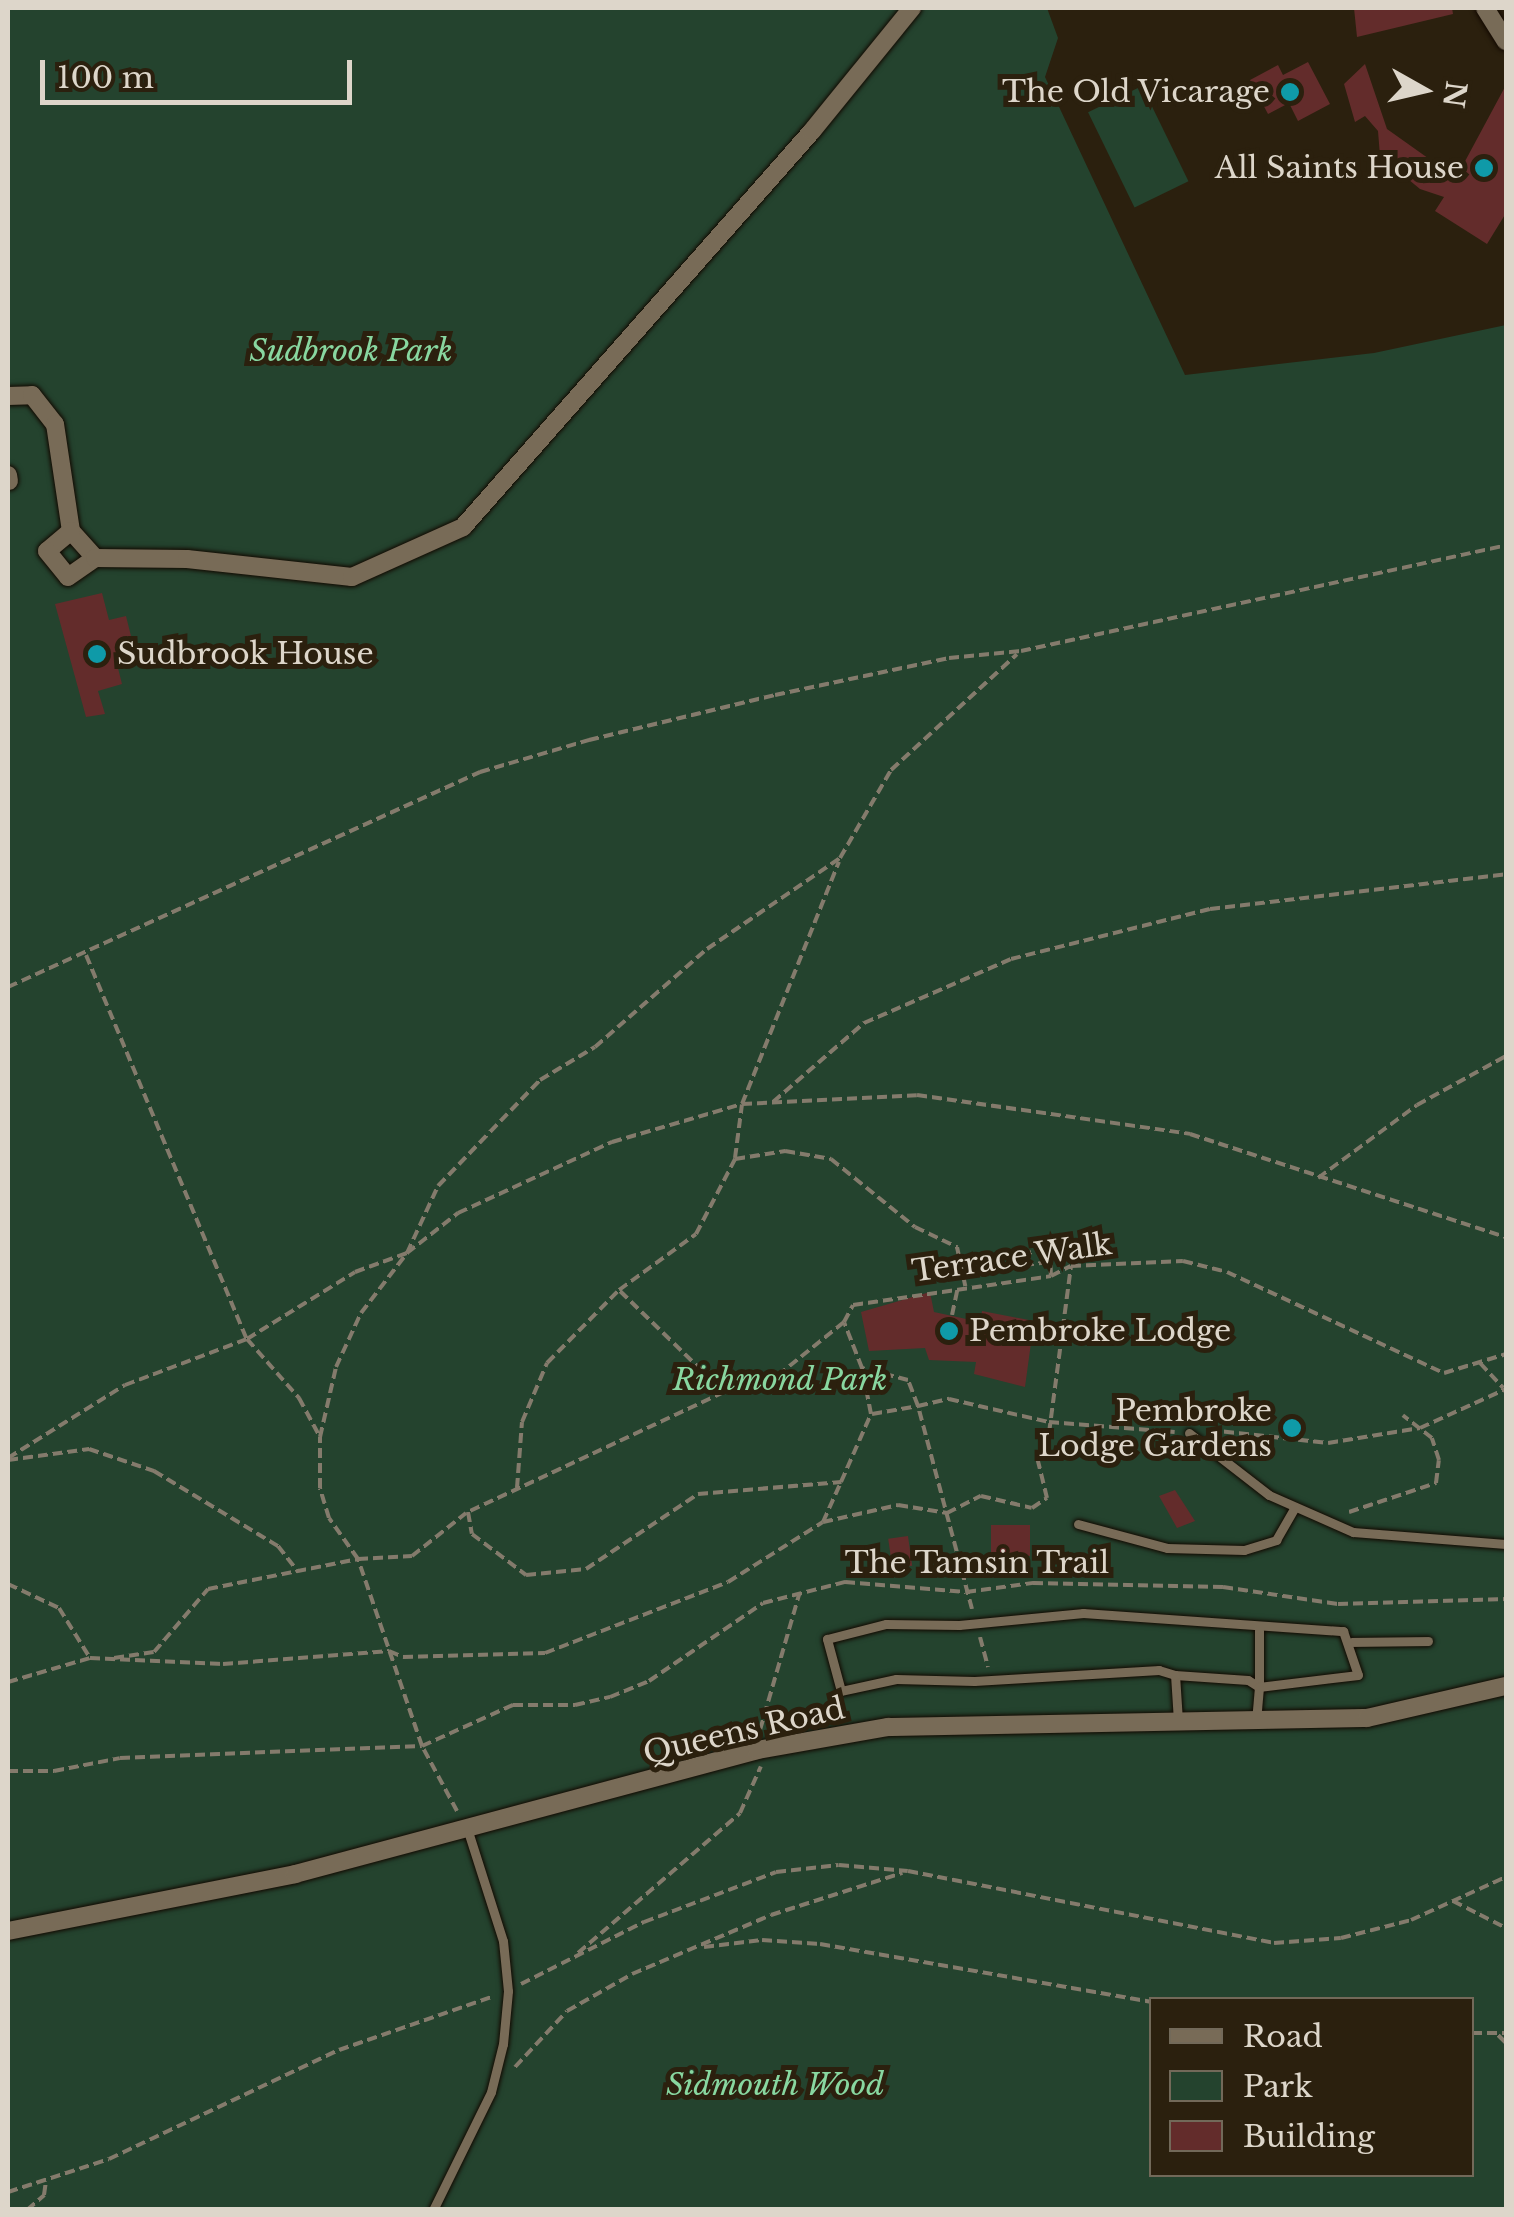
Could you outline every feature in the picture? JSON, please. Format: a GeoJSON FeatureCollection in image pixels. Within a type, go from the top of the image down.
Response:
{"type":"FeatureCollection","features":[{"type":"Feature","properties":{"kind":"street"},"geometry":{"type":"LineString","coordinates":[[71,532],[47,551],[68,577],[95,558],[186,559],[352,577],[464,527],[774,175],[912,8]]}},
{"type":"Feature","properties":{"kind":"street"},"geometry":{"type":"LineString","coordinates":[[1487,8],[1506,41]]}},
{"type":"Feature","properties":{"kind":"street"},"geometry":{"type":"LineString","coordinates":[[8,396],[32,396],[55,424],[71,532],[95,558]]}},
{"type":"Feature","properties":{"kind":"street","name":"Queens Road"},"geometry":{"type":"LineString","coordinates":[[8,1931],[295,1874],[468,1831],[757,1750],[888,1727],[1256,1724],[1367,1718],[1506,1686]]}},
{"type":"Feature","properties":{"kind":"lane"},"geometry":{"type":"LineString","coordinates":[[1189,1433],[1269,1496],[1353,1532],[1506,1544]]}},
{"type":"Feature","properties":{"kind":"lane"},"geometry":{"type":"LineString","coordinates":[[1078,1524],[1167,1548],[1244,1550],[1276,1540],[1296,1507]]}},
{"type":"Feature","properties":{"kind":"lane"},"geometry":{"type":"LineString","coordinates":[[1083,1614],[1259,1630],[1344,1631],[1352,1642],[1358,1675],[1259,1686],[1175,1675],[1090,1672],[992,1679],[896,1679],[842,1691],[827,1640],[886,1624],[976,1624],[1083,1614]]}},
{"type":"Feature","properties":{"kind":"lane"},"geometry":{"type":"LineString","coordinates":[[1256,1724],[1259,1630]]}},
{"type":"Feature","properties":{"kind":"lane"},"geometry":{"type":"LineString","coordinates":[[1352,1642],[1428,1641]]}},
{"type":"Feature","properties":{"kind":"lane"},"geometry":{"type":"LineString","coordinates":[[1175,1675],[1178,1724]]}},
{"type":"Feature","properties":{"kind":"lane"},"geometry":{"type":"LineString","coordinates":[[434,2210],[491,2092],[508,1991],[499,1926],[468,1831]]}},
{"type":"Feature","properties":{"kind":"path"},"geometry":{"type":"LineString","coordinates":[[8,987],[480,772],[775,695],[950,658],[1021,651],[1506,545]]}},
{"type":"Feature","properties":{"kind":"path"},"geometry":{"type":"LineString","coordinates":[[518,1489],[522,1422],[547,1363],[619,1290],[696,1234],[735,1158],[742,1104],[840,858],[890,770],[1021,651]]}},
{"type":"Feature","properties":{"kind":"path"},"geometry":{"type":"LineString","coordinates":[[468,1831],[422,1746],[358,1559],[329,1518],[320,1488],[320,1437],[348,1340],[407,1253],[438,1186],[540,1080],[596,1047],[708,949],[840,858]]}},
{"type":"Feature","properties":{"kind":"path"},"geometry":{"type":"LineString","coordinates":[[772,1102],[864,1024],[1011,959],[1210,909],[1506,874]]}},
{"type":"Feature","properties":{"kind":"path"},"geometry":{"type":"LineString","coordinates":[[86,954],[247,1339],[300,1398],[320,1437]]}},
{"type":"Feature","properties":{"kind":"path"},"geometry":{"type":"LineString","coordinates":[[1318,1178],[1417,1105],[1506,1056]]}},
{"type":"Feature","properties":{"kind":"path"},"geometry":{"type":"LineString","coordinates":[[8,1459],[125,1385],[247,1339],[355,1272],[407,1253],[458,1213],[612,1142],[742,1104],[917,1096],[1096,1116],[1190,1134],[1506,1237]]}},
{"type":"Feature","properties":{"kind":"path"},"geometry":{"type":"LineString","coordinates":[[735,1158],[785,1151],[831,1160],[915,1226],[957,1247],[964,1272],[952,1315]]}},
{"type":"Feature","properties":{"kind":"path"},"geometry":{"type":"LineString","coordinates":[[962,1262],[1050,1250],[1051,1276]]}},
{"type":"Feature","properties":{"kind":"path"},"geometry":{"type":"LineString","coordinates":[[964,1272],[1051,1262]]}},
{"type":"Feature","properties":{"kind":"path","name":"Terrace Walk"},"geometry":{"type":"LineString","coordinates":[[844,1322],[853,1305],[962,1286],[1051,1276],[1070,1266],[1183,1262],[1273,1291],[1290,1305],[1444,1373],[1506,1354]]}},
{"type":"Feature","properties":{"kind":"path"},"geometry":{"type":"LineString","coordinates":[[90,1658],[222,1664],[389,1651],[403,1657],[545,1653],[728,1582],[823,1522],[898,1505],[947,1513],[981,1496],[1032,1508],[1041,1504],[1047,1489],[1037,1457],[1049,1422],[1070,1266]]}},
{"type":"Feature","properties":{"kind":"path"},"geometry":{"type":"LineString","coordinates":[[619,1290],[724,1392]]}},
{"type":"Feature","properties":{"kind":"path"},"geometry":{"type":"LineString","coordinates":[[8,1682],[90,1658],[154,1652],[208,1589],[358,1559],[412,1556],[468,1512],[724,1392],[777,1376],[844,1322],[862,1368],[871,1414],[823,1522]]}},
{"type":"Feature","properties":{"kind":"path"},"geometry":{"type":"LineString","coordinates":[[871,1414],[949,1399],[1049,1422],[1189,1433],[1225,1427],[1328,1443],[1424,1426],[1505,1388],[1480,1363]]}},
{"type":"Feature","properties":{"kind":"path"},"geometry":{"type":"LineString","coordinates":[[862,1368],[908,1380],[992,1679]]}},
{"type":"Feature","properties":{"kind":"path"},"geometry":{"type":"LineString","coordinates":[[1320,1517],[1377,1508],[1436,1483],[1439,1460],[1424,1426],[1403,1416]]}},
{"type":"Feature","properties":{"kind":"path"},"geometry":{"type":"LineString","coordinates":[[8,1459],[89,1449],[154,1470],[278,1546],[298,1572]]}},
{"type":"Feature","properties":{"kind":"path"},"geometry":{"type":"LineString","coordinates":[[468,1512],[472,1534],[526,1575],[586,1568],[698,1494],[841,1482]]}},
{"type":"Feature","properties":{"kind":"path","name":"The Tamsin Trail"},"geometry":{"type":"LineString","coordinates":[[8,1771],[54,1771],[120,1758],[422,1746],[513,1704],[575,1705],[610,1697],[649,1681],[763,1603],[846,1582],[966,1592],[1033,1584],[1224,1587],[1338,1604],[1506,1598]]}},
{"type":"Feature","properties":{"kind":"path"},"geometry":{"type":"LineString","coordinates":[[8,1584],[58,1608],[90,1658]]}},
{"type":"Feature","properties":{"kind":"path"},"geometry":{"type":"LineString","coordinates":[[575,1956],[740,1812],[758,1784],[754,1736],[799,1594]]}},
{"type":"Feature","properties":{"kind":"path"},"geometry":{"type":"LineString","coordinates":[[8,2192],[109,2159],[339,2050],[508,1991],[575,1956],[776,1872],[840,1865],[908,1871],[1274,1943],[1341,1938],[1411,1920],[1506,1878]]}},
{"type":"Feature","properties":{"kind":"path"},"geometry":{"type":"LineString","coordinates":[[491,2092],[567,2011],[771,1915],[908,1871]]}},
{"type":"Feature","properties":{"kind":"path"},"geometry":{"type":"LineString","coordinates":[[1453,1901],[1506,1928]]}},
{"type":"Feature","properties":{"kind":"path"},"geometry":{"type":"LineString","coordinates":[[699,1948],[762,1940],[820,1944],[1149,2001]]}},
{"type":"Feature","properties":{"kind":"path"},"geometry":{"type":"LineString","coordinates":[[1474,2033],[1506,2033]]}},
{"type":"Feature","properties":{"kind":"path"},"geometry":{"type":"LineString","coordinates":[[1498,2035],[1506,2043]]}},
{"type":"Feature","properties":{"kind":"path"},"geometry":{"type":"LineString","coordinates":[[27,2210],[44,2195],[46,2180]]}},
{"type":"Feature","properties":{"kind":"green space","name":"Richmond Park"},"geometry":{"type":"Polygon","coordinates":[[[8,8],[1047,8],[1058,38],[1045,77],[1185,375],[1374,353],[1506,325],[1506,2209],[8,2209],[8,8]]]}},
{"type":"Feature","properties":{"kind":"green space"},"geometry":{"type":"Polygon","coordinates":[[[1142,86],[1188,181],[1135,208],[1088,112],[1142,86]]]}},
{"type":"Feature","properties":{"kind":"building"},"geometry":{"type":"Polygon","coordinates":[[[1354,8],[1452,8],[1453,14],[1357,37],[1354,8]]]}},
{"type":"Feature","properties":{"kind":"building","name":"The Old Vicarage"},"geometry":{"type":"Polygon","coordinates":[[[1308,62],[1330,104],[1298,121],[1289,103],[1268,114],[1250,80],[1278,65],[1283,75],[1308,62]]]}},
{"type":"Feature","properties":{"kind":"building"},"geometry":{"type":"Polygon","coordinates":[[[1365,64],[1387,129],[1456,178],[1506,85],[1506,213],[1487,244],[1435,211],[1444,197],[1420,189],[1380,156],[1378,131],[1365,116],[1355,122],[1344,84],[1365,64]]]}},
{"type":"Feature","properties":{"kind":"building","name":"Sudbrook House"},"geometry":{"type":"Polygon","coordinates":[[[102,593],[109,620],[126,616],[135,652],[115,656],[122,684],[98,691],[105,714],[86,717],[55,604],[102,593]]]}},
{"type":"Feature","properties":{"kind":"building","name":"Pembroke Lodge"},"geometry":{"type":"Polygon","coordinates":[[[930,1292],[934,1312],[980,1322],[982,1311],[1034,1321],[1025,1387],[974,1374],[976,1362],[929,1360],[925,1348],[869,1351],[861,1312],[930,1292]]]}},
{"type":"Feature","properties":{"kind":"building"},"geometry":{"type":"Polygon","coordinates":[[[1175,1490],[1195,1521],[1177,1528],[1159,1496],[1175,1490]]]}},
{"type":"Feature","properties":{"kind":"building"},"geometry":{"type":"Polygon","coordinates":[[[991,1525],[1030,1525],[1030,1556],[991,1556],[991,1525]]]}},
{"type":"Feature","properties":{"kind":"building"},"geometry":{"type":"Polygon","coordinates":[[[908,1536],[912,1566],[892,1568],[888,1539],[908,1536]]]}},
{"type":"Feature","properties":{"kind":"place","name":"The Old Vicarage"},"geometry":{"type":"Point","coordinates":[1290,92]}},
{"type":"Feature","properties":{"kind":"place","name":"All Saints House"},"geometry":{"type":"Point","coordinates":[1484,168]}},
{"type":"Feature","properties":{"kind":"place","name":"Sudbrook House"},"geometry":{"type":"Point","coordinates":[97,654]}},
{"type":"Feature","properties":{"kind":"place","name":"Pembroke Lodge"},"geometry":{"type":"Point","coordinates":[949,1331]}},
{"type":"Feature","properties":{"kind":"place","name":"Pembroke Lodge Gardens"},"geometry":{"type":"Point","coordinates":[1292,1428]}},
{"type":"Feature","properties":{"kind":"park label","name":"Sudbrook Park"},"geometry":{"type":"Point","coordinates":[351,351]}},
{"type":"Feature","properties":{"kind":"park label","name":"Sidmouth Wood"},"geometry":{"type":"Point","coordinates":[775,2085]}}]}
